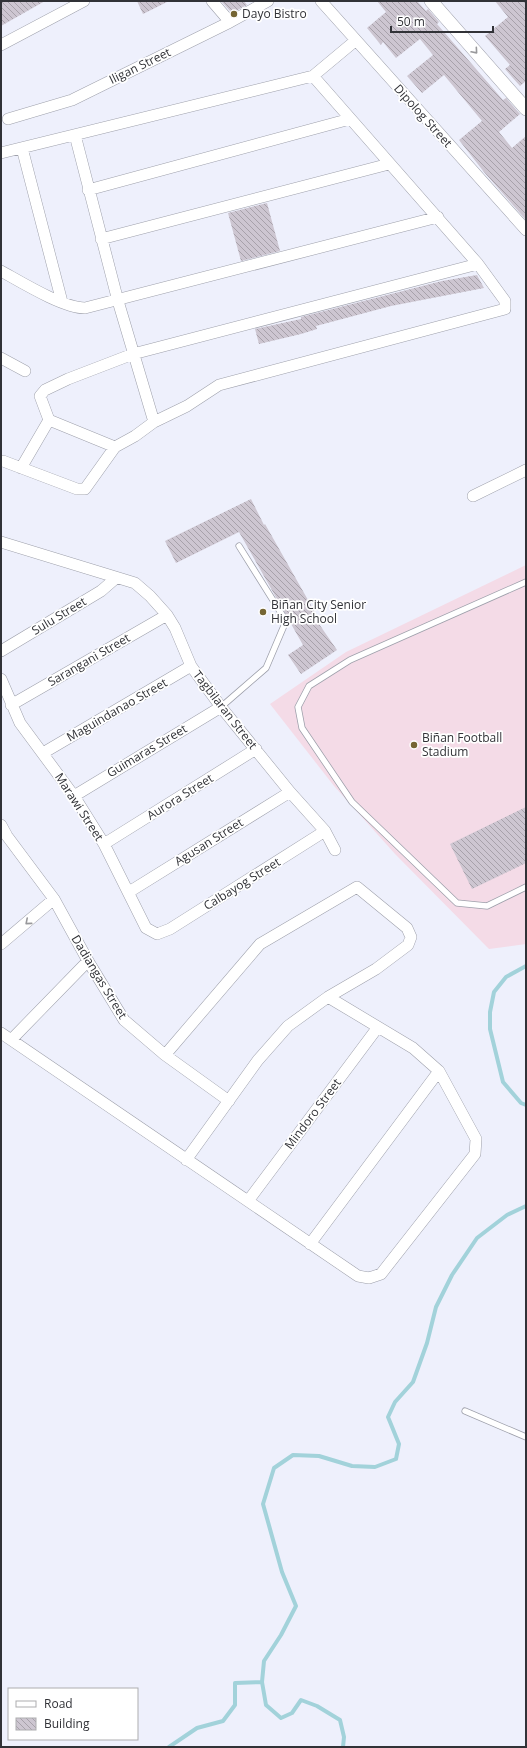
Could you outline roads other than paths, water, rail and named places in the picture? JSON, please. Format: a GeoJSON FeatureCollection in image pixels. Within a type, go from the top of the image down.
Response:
{"type":"FeatureCollection","features":[{"type":"Feature","properties":{"kind":"street"},"geometry":{"type":"LineString","coordinates":[[1,45],[84,1]]}},
{"type":"Feature","properties":{"kind":"street"},"geometry":{"type":"LineString","coordinates":[[212,1],[230,22]]}},
{"type":"Feature","properties":{"kind":"street","name":"Iligan Street"},"geometry":{"type":"LineString","coordinates":[[8,119],[72,100],[230,22],[268,1]]}},
{"type":"Feature","properties":{"kind":"street","name":"Dipolog Street"},"geometry":{"type":"LineString","coordinates":[[321,1],[355,41],[526,230]]}},
{"type":"Feature","properties":{"kind":"street"},"geometry":{"type":"LineString","coordinates":[[431,1],[526,109]]}},
{"type":"Feature","properties":{"kind":"street"},"geometry":{"type":"LineString","coordinates":[[1,153],[313,76],[355,41]]}},
{"type":"Feature","properties":{"kind":"street"},"geometry":{"type":"LineString","coordinates":[[3,461],[77,489],[85,489],[115,447],[135,436],[154,422],[187,406],[219,385],[505,309],[505,301],[478,264],[313,76]]}},
{"type":"Feature","properties":{"kind":"street"},"geometry":{"type":"LineString","coordinates":[[88,190],[350,119]]}},
{"type":"Feature","properties":{"kind":"street"},"geometry":{"type":"LineString","coordinates":[[75,135],[88,190],[132,354],[154,422]]}},
{"type":"Feature","properties":{"kind":"street"},"geometry":{"type":"LineString","coordinates":[[22,148],[62,302]]}},
{"type":"Feature","properties":{"kind":"street"},"geometry":{"type":"LineString","coordinates":[[101,239],[389,164]]}},
{"type":"Feature","properties":{"kind":"street"},"geometry":{"type":"LineString","coordinates":[[2,269],[62,302],[78,308],[85,308],[118,301],[438,217]]}},
{"type":"Feature","properties":{"kind":"street"},"geometry":{"type":"LineString","coordinates":[[115,447],[49,420],[40,396],[45,390],[132,354],[478,264]]}},
{"type":"Feature","properties":{"kind":"street"},"geometry":{"type":"LineString","coordinates":[[1,358],[25,371]]}},
{"type":"Feature","properties":{"kind":"street"},"geometry":{"type":"LineString","coordinates":[[21,468],[49,420]]}},
{"type":"Feature","properties":{"kind":"street"},"geometry":{"type":"LineString","coordinates":[[473,496],[526,470]]}},
{"type":"Feature","properties":{"kind":"street","name":"Tagbilaran Street"},"geometry":{"type":"LineString","coordinates":[[1,542],[135,583],[150,596],[167,615],[175,628],[191,666],[221,707],[290,792],[325,831],[335,850]]}},
{"type":"Feature","properties":{"kind":"street","name":"Sulu Street"},"geometry":{"type":"LineString","coordinates":[[1,651],[101,592],[116,578]]}},
{"type":"Feature","properties":{"kind":"street","name":"Sarangani Street"},"geometry":{"type":"LineString","coordinates":[[11,705],[167,615]]}},
{"type":"Feature","properties":{"kind":"street","name":"Maguindanao Street"},"geometry":{"type":"LineString","coordinates":[[43,753],[191,666]]}},
{"type":"Feature","properties":{"kind":"street","name":"Marawi Street"},"geometry":{"type":"LineString","coordinates":[[1,679],[20,723],[74,796],[104,844],[146,928],[157,934]]}},
{"type":"Feature","properties":{"kind":"street","name":"Guimaras Street"},"geometry":{"type":"LineString","coordinates":[[74,796],[221,707]]}},
{"type":"Feature","properties":{"kind":"street","name":"Aurora Street"},"geometry":{"type":"LineString","coordinates":[[104,844],[256,750]]}},
{"type":"Feature","properties":{"kind":"street","name":"Agusan Street"},"geometry":{"type":"LineString","coordinates":[[129,892],[290,792]]}},
{"type":"Feature","properties":{"kind":"street","name":"Dadiangas Street"},"geometry":{"type":"LineString","coordinates":[[1,825],[4,839],[54,899],[88,961],[124,1020],[165,1055],[229,1101]]}},
{"type":"Feature","properties":{"kind":"street","name":"Calbayog Street"},"geometry":{"type":"LineString","coordinates":[[157,934],[170,929],[325,831]]}},
{"type":"Feature","properties":{"kind":"street"},"geometry":{"type":"LineString","coordinates":[[165,1055],[260,944],[357,888],[406,928],[411,937],[408,945],[376,969],[328,997],[288,1026],[258,1060],[186,1160]]}},
{"type":"Feature","properties":{"kind":"street"},"geometry":{"type":"LineString","coordinates":[[1,944],[54,899]]}},
{"type":"Feature","properties":{"kind":"street"},"geometry":{"type":"LineString","coordinates":[[12,1039],[88,961]]}},
{"type":"Feature","properties":{"kind":"street"},"geometry":{"type":"LineString","coordinates":[[1,1033],[12,1039],[186,1160],[358,1276],[369,1278],[381,1274],[475,1154],[476,1139],[440,1071],[413,1048],[328,997]]}},
{"type":"Feature","properties":{"kind":"street","name":"Mindoro Street"},"geometry":{"type":"LineString","coordinates":[[248,1201],[378,1027]]}},
{"type":"Feature","properties":{"kind":"street"},"geometry":{"type":"LineString","coordinates":[[310,1244],[440,1071]]}},
{"type":"Feature","properties":{"kind":"lane"},"geometry":{"type":"LineString","coordinates":[[221,707],[266,668],[286,621],[239,546]]}},
{"type":"Feature","properties":{"kind":"lane"},"geometry":{"type":"LineString","coordinates":[[526,582],[350,660],[309,686],[298,707],[302,728],[352,802],[457,903],[486,906],[526,887]]}},
{"type":"Feature","properties":{"kind":"lane"},"geometry":{"type":"LineString","coordinates":[[465,1411],[526,1437]]}},
{"type":"Feature","properties":{"kind":"waterway"},"geometry":{"type":"LineString","coordinates":[[526,966],[506,977],[494,992],[490,1012],[490,1029],[503,1082],[521,1103],[526,1105]]}},
{"type":"Feature","properties":{"kind":"waterway"},"geometry":{"type":"LineString","coordinates":[[343,1747],[344,1737],[340,1720],[317,1706],[301,1700],[292,1713],[281,1718],[266,1705],[262,1682],[264,1661],[281,1635],[296,1606],[282,1572],[263,1504],[274,1468],[293,1455],[319,1456],[352,1466],[375,1467],[396,1459],[399,1444],[388,1417],[395,1402],[413,1382],[427,1343],[436,1307],[452,1275],[477,1238],[507,1215],[526,1206]]}},
{"type":"Feature","properties":{"kind":"waterway"},"geometry":{"type":"LineString","coordinates":[[169,1747],[197,1728],[223,1721],[235,1705],[235,1683],[262,1682]]}},
{"type":"Feature","properties":{"kind":"place","name":"Dayo Bistro"},"geometry":{"type":"Point","coordinates":[234,14]}},
{"type":"Feature","properties":{"kind":"place","name":"Biñan City Senior High School"},"geometry":{"type":"Point","coordinates":[263,612]}},
{"type":"Feature","properties":{"kind":"place","name":"Biñan Football Stadium"},"geometry":{"type":"Point","coordinates":[414,745]}}]}
